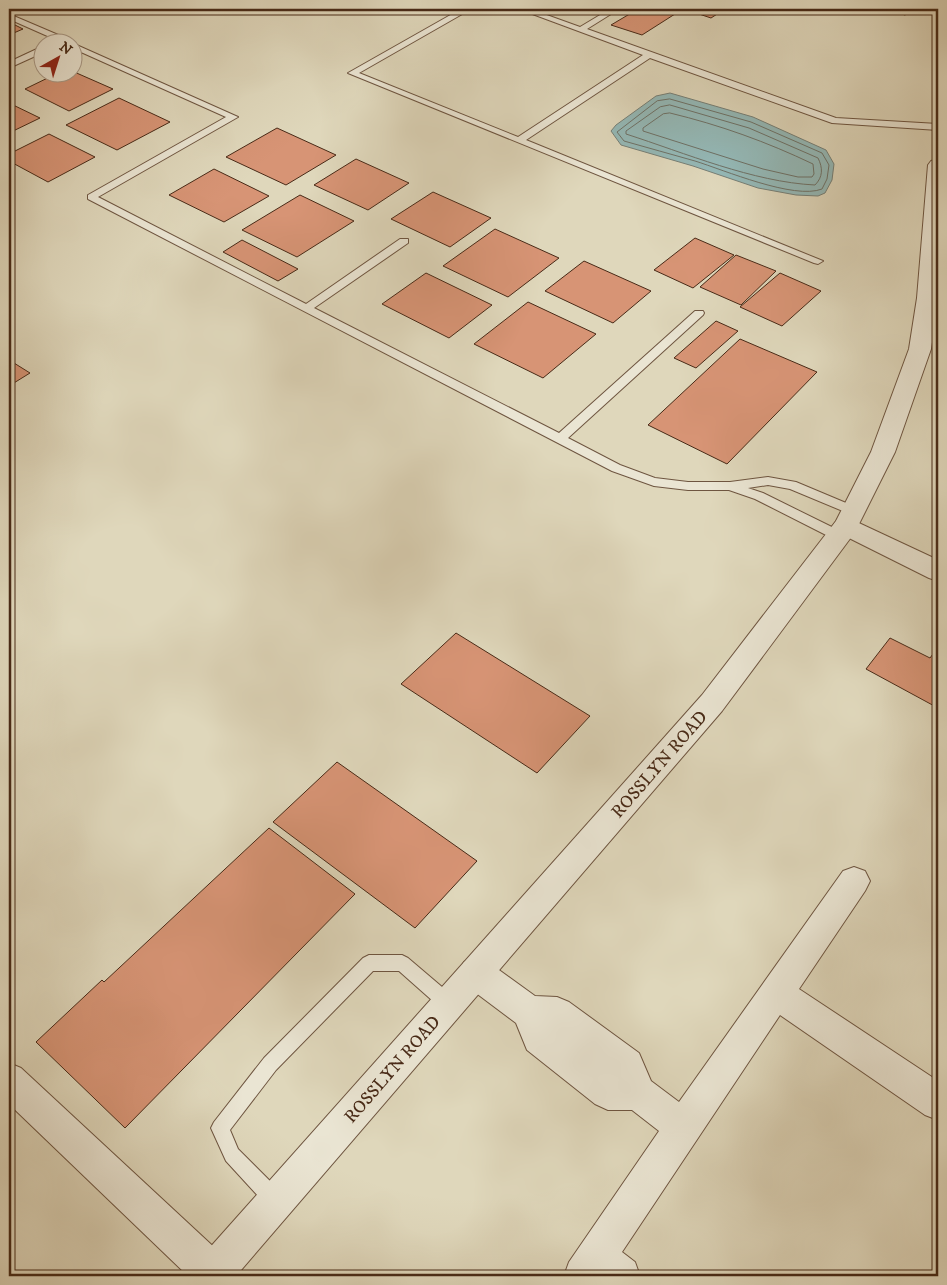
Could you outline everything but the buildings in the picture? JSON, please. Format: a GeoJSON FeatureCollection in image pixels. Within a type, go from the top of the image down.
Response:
{"type":"FeatureCollection","features":[{"type":"Feature","properties":{"kind":"street","name":"ROSSLYN ROAD"},"geometry":{"type":"LineString","coordinates":[[213,1276],[712,703],[846,525],[883,452],[920,349],[934,287],[938,165]]}},
{"type":"Feature","properties":{"kind":"street"},"geometry":{"type":"LineString","coordinates":[[846,525],[938,571]]}},
{"type":"Feature","properties":{"kind":"street"},"geometry":{"type":"LineString","coordinates":[[600,1270],[683,1127],[854,881]]}},
{"type":"Feature","properties":{"kind":"street"},"geometry":{"type":"LineString","coordinates":[[476,973],[529,1012],[538,1038],[608,1092],[638,1093],[683,1127]]}},
{"type":"Feature","properties":{"kind":"street"},"geometry":{"type":"LineString","coordinates":[[776,993],[938,1102]]}},
{"type":"Feature","properties":{"kind":"street"},"geometry":{"type":"LineString","coordinates":[[9,1080],[213,1276]]}},
{"type":"Feature","properties":{"kind":"lane"},"geometry":{"type":"LineString","coordinates":[[467,9],[352,73],[818,261]]}},
{"type":"Feature","properties":{"kind":"lane"},"geometry":{"type":"LineString","coordinates":[[523,9],[835,121],[938,127]]}},
{"type":"Feature","properties":{"kind":"lane"},"geometry":{"type":"LineString","coordinates":[[582,29],[615,9]]}},
{"type":"Feature","properties":{"kind":"lane"},"geometry":{"type":"LineString","coordinates":[[9,16],[42,32]]}},
{"type":"Feature","properties":{"kind":"lane"},"geometry":{"type":"LineString","coordinates":[[82,50],[232,117],[91,197],[616,468],[654,482],[688,486],[730,486],[768,481],[792,484],[846,525]]}},
{"type":"Feature","properties":{"kind":"lane"},"geometry":{"type":"LineString","coordinates":[[519,140],[650,54]]}},
{"type":"Feature","properties":{"kind":"lane"},"geometry":{"type":"LineString","coordinates":[[9,65],[32,55]]}},
{"type":"Feature","properties":{"kind":"lane"},"geometry":{"type":"LineString","coordinates":[[307,308],[404,241]]}},
{"type":"Feature","properties":{"kind":"lane"},"geometry":{"type":"LineString","coordinates":[[560,439],[699,312]]}},
{"type":"Feature","properties":{"kind":"lane"},"geometry":{"type":"LineString","coordinates":[[730,486],[846,525]]}},
{"type":"Feature","properties":{"kind":"lane"},"geometry":{"type":"LineString","coordinates":[[276,1202],[232,1155],[220,1128],[270,1064],[369,963],[402,964],[450,1004]]}},
{"type":"Feature","properties":{"kind":"water"},"geometry":{"type":"Polygon","coordinates":[[[670,93],[753,117],[826,150],[834,164],[832,180],[825,193],[818,196],[796,195],[758,188],[693,166],[621,145],[611,131],[616,125],[656,96],[670,93]]]}}]}
